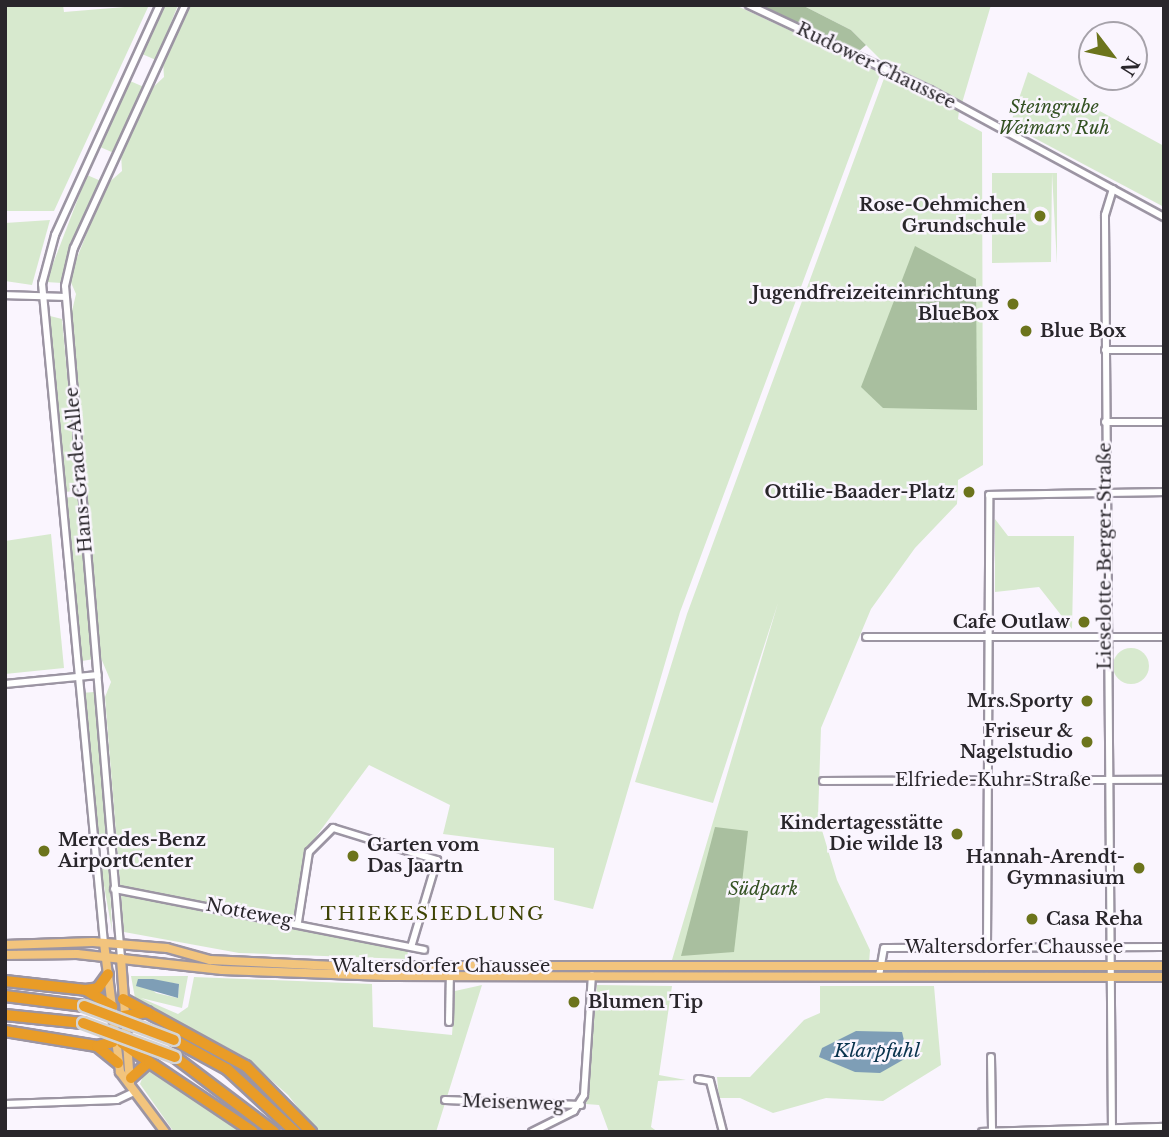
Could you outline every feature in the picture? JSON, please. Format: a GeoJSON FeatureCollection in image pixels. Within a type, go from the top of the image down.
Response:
{"type":"FeatureCollection","features":[{"type":"Feature","properties":{"kind":"highway"},"geometry":{"type":"LineString","coordinates":[[5,981],[86,990],[98,988],[108,974]]}},
{"type":"Feature","properties":{"kind":"highway"},"geometry":{"type":"LineString","coordinates":[[86,990],[112,1006]]}},
{"type":"Feature","properties":{"kind":"highway"},"geometry":{"type":"LineString","coordinates":[[5,996],[60,1001],[174,1040],[262,1098],[295,1132]]}},
{"type":"Feature","properties":{"kind":"highway"},"geometry":{"type":"LineString","coordinates":[[123,999],[152,1012],[246,1066],[311,1132]]}},
{"type":"Feature","properties":{"kind":"highway"},"geometry":{"type":"LineString","coordinates":[[123,1016],[152,1012]]}},
{"type":"Feature","properties":{"kind":"highway"},"geometry":{"type":"LineString","coordinates":[[5,1015],[62,1020],[105,1028],[175,1057],[274,1132]]}},
{"type":"Feature","properties":{"kind":"highway"},"geometry":{"type":"LineString","coordinates":[[5,1031],[97,1046],[119,1040],[149,1062],[198,1089],[253,1132]]}},
{"type":"Feature","properties":{"kind":"highway"},"geometry":{"type":"LineString","coordinates":[[97,1046],[118,1063]]}},
{"type":"Feature","properties":{"kind":"highway"},"geometry":{"type":"LineString","coordinates":[[131,1087],[149,1062]]}},
{"type":"Feature","properties":{"kind":"main road","name":"Waltersdorfer Chaussee"},"geometry":{"type":"LineString","coordinates":[[5,945],[104,943],[218,961],[592,971],[879,971],[1164,966]]}},
{"type":"Feature","properties":{"kind":"main road"},"geometry":{"type":"LineString","coordinates":[[104,943],[113,1028],[119,1040],[131,1087]]}},
{"type":"Feature","properties":{"kind":"main road","name":"Waltersdorfer Chaussee"},"geometry":{"type":"LineString","coordinates":[[5,955],[121,958],[222,970],[450,976],[592,971]]}},
{"type":"Feature","properties":{"kind":"main road"},"geometry":{"type":"LineString","coordinates":[[121,958],[123,1016],[118,1063],[131,1087],[165,1132]]}},
{"type":"Feature","properties":{"kind":"main road","name":"Waltersdorfer Chaussee"},"geometry":{"type":"LineString","coordinates":[[879,971],[1164,976]]}},
{"type":"Feature","properties":{"kind":"main road"},"geometry":{"type":"LineString","coordinates":[[112,1006],[123,1016]]}},
{"type":"Feature","properties":{"kind":"main road"},"geometry":{"type":"LineString","coordinates":[[113,1028],[123,1016]]}},
{"type":"Feature","properties":{"kind":"street","name":"Hans-Grade-Allee"},"geometry":{"type":"LineString","coordinates":[[104,943],[76,678],[41,298],[55,235],[160,5]]}},
{"type":"Feature","properties":{"kind":"street","name":"Hans-Grade-Allee"},"geometry":{"type":"LineString","coordinates":[[121,958],[117,944],[98,675],[64,297],[74,248],[185,5]]}},
{"type":"Feature","properties":{"kind":"street","name":"Rudower Chaussee"},"geometry":{"type":"LineString","coordinates":[[749,5],[964,109],[1164,216]]}},
{"type":"Feature","properties":{"kind":"street","name":"Lieselotte-Berger-Straße"},"geometry":{"type":"LineString","coordinates":[[1112,1130],[1106,947],[1105,215],[1113,189]]}},
{"type":"Feature","properties":{"kind":"street"},"geometry":{"type":"LineString","coordinates":[[5,295],[64,297]]}},
{"type":"Feature","properties":{"kind":"street"},"geometry":{"type":"LineString","coordinates":[[1105,350],[1164,350]]}},
{"type":"Feature","properties":{"kind":"street"},"geometry":{"type":"LineString","coordinates":[[1105,422],[1164,422]]}},
{"type":"Feature","properties":{"kind":"street"},"geometry":{"type":"LineString","coordinates":[[987,947],[986,637],[989,495],[1164,492]]}},
{"type":"Feature","properties":{"kind":"street"},"geometry":{"type":"LineString","coordinates":[[866,637],[1164,637]]}},
{"type":"Feature","properties":{"kind":"street"},"geometry":{"type":"LineString","coordinates":[[5,684],[98,675]]}},
{"type":"Feature","properties":{"kind":"street","name":"Elfriede-Kuhr-Straße"},"geometry":{"type":"LineString","coordinates":[[823,781],[1164,780]]}},
{"type":"Feature","properties":{"kind":"street"},"geometry":{"type":"LineString","coordinates":[[298,922],[309,852],[329,828],[437,860],[412,944]]}},
{"type":"Feature","properties":{"kind":"street","name":"Notteweg"},"geometry":{"type":"LineString","coordinates":[[114,888],[412,944],[424,950]]}},
{"type":"Feature","properties":{"kind":"street","name":"Waltersdorfer Chaussee"},"geometry":{"type":"LineString","coordinates":[[879,971],[884,948],[1164,947]]}},
{"type":"Feature","properties":{"kind":"street"},"geometry":{"type":"LineString","coordinates":[[449,1022],[450,966]]}},
{"type":"Feature","properties":{"kind":"street"},"geometry":{"type":"LineString","coordinates":[[532,1132],[581,1105],[592,971]]}},
{"type":"Feature","properties":{"kind":"street"},"geometry":{"type":"LineString","coordinates":[[991,1057],[992,1131]]}},
{"type":"Feature","properties":{"kind":"street"},"geometry":{"type":"LineString","coordinates":[[698,1079],[710,1081],[723,1132]]}},
{"type":"Feature","properties":{"kind":"street"},"geometry":{"type":"LineString","coordinates":[[5,1104],[117,1100],[131,1087]]}},
{"type":"Feature","properties":{"kind":"street","name":"Meisenweg"},"geometry":{"type":"LineString","coordinates":[[445,1100],[581,1105]]}},
{"type":"Feature","properties":{"kind":"street"},"geometry":{"type":"LineString","coordinates":[[982,1132],[1164,1128]]}},
{"type":"Feature","properties":{"kind":"green space"},"geometry":{"type":"Polygon","coordinates":[[[5,5],[63,5],[64,12],[149,5],[54,211],[5,211],[5,5]]]}},
{"type":"Feature","properties":{"kind":"green space"},"geometry":{"type":"Polygon","coordinates":[[[164,5],[178,5],[156,60],[142,54],[164,5]]]}},
{"type":"Feature","properties":{"kind":"green space"},"geometry":{"type":"Polygon","coordinates":[[[189,5],[735,5],[881,72],[680,612],[593,909],[554,900],[554,848],[443,834],[450,805],[369,765],[309,846],[293,929],[408,951],[407,959],[239,953],[124,932],[105,697],[111,682],[101,658],[69,324],[76,294],[69,278],[106,185],[122,171],[121,154],[150,90],[164,77],[163,61],[189,5]]]}},
{"type":"Feature","properties":{"kind":"green space"},"geometry":{"type":"Polygon","coordinates":[[[757,5],[802,5],[851,30],[866,45],[858,52],[757,5]]]}},
{"type":"Feature","properties":{"kind":"green space"},"geometry":{"type":"Polygon","coordinates":[[[802,5],[991,5],[962,103],[884,63],[851,30],[802,5]]]}},
{"type":"Feature","properties":{"kind":"green space","name":"Steingrube Weimars Ruh"},"geometry":{"type":"Polygon","coordinates":[[[1028,72],[1164,146],[1164,207],[1010,125],[1028,72]]]}},
{"type":"Feature","properties":{"kind":"green space","name":"Südpark"},"geometry":{"type":"Polygon","coordinates":[[[886,73],[959,111],[958,119],[982,132],[983,465],[958,480],[957,504],[915,548],[871,609],[821,728],[818,817],[837,880],[870,950],[869,963],[672,960],[778,603],[713,803],[635,782],[687,614],[886,73]]]}},
{"type":"Feature","properties":{"kind":"green space"},"geometry":{"type":"Polygon","coordinates":[[[130,81],[144,87],[114,153],[100,147],[130,81]]]}},
{"type":"Feature","properties":{"kind":"green space"},"geometry":{"type":"Polygon","coordinates":[[[992,173],[1052,173],[1051,262],[992,263],[992,173]]]}},
{"type":"Feature","properties":{"kind":"green space"},"geometry":{"type":"Polygon","coordinates":[[[1052,173],[1057,173],[1057,264],[1052,173]]]}},
{"type":"Feature","properties":{"kind":"green space"},"geometry":{"type":"Polygon","coordinates":[[[87,175],[101,181],[62,283],[46,282],[87,175]]]}},
{"type":"Feature","properties":{"kind":"green space"},"geometry":{"type":"Polygon","coordinates":[[[50,220],[32,285],[5,281],[5,223],[50,220]]]}},
{"type":"Feature","properties":{"kind":"green space"},"geometry":{"type":"Polygon","coordinates":[[[915,246],[976,279],[977,410],[883,408],[861,387],[915,246]]]}},
{"type":"Feature","properties":{"kind":"green space"},"geometry":{"type":"Polygon","coordinates":[[[46,315],[62,319],[78,491],[63,492],[46,315]]]}},
{"type":"Feature","properties":{"kind":"green space"},"geometry":{"type":"Polygon","coordinates":[[[79,496],[94,659],[82,661],[64,498],[79,496]]]}},
{"type":"Feature","properties":{"kind":"green space"},"geometry":{"type":"Polygon","coordinates":[[[995,519],[1008,536],[1074,536],[1072,629],[1039,587],[995,592],[995,519]]]}},
{"type":"Feature","properties":{"kind":"green space"},"geometry":{"type":"Polygon","coordinates":[[[51,534],[64,668],[5,674],[5,541],[51,534]]]}},
{"type":"Feature","properties":{"kind":"green space"},"geometry":{"type":"Polygon","coordinates":[[[1131,648],[1143,654],[1149,666],[1143,678],[1131,684],[1119,678],[1113,666],[1119,654],[1131,648]]]}},
{"type":"Feature","properties":{"kind":"green space"},"geometry":{"type":"Polygon","coordinates":[[[94,692],[110,843],[97,845],[81,693],[94,692]]]}},
{"type":"Feature","properties":{"kind":"green space"},"geometry":{"type":"Polygon","coordinates":[[[715,827],[748,831],[734,952],[681,956],[715,827]]]}},
{"type":"Feature","properties":{"kind":"green space"},"geometry":{"type":"Polygon","coordinates":[[[112,862],[110,885],[112,931],[100,863],[112,862]]]}},
{"type":"Feature","properties":{"kind":"green space"},"geometry":{"type":"Polygon","coordinates":[[[131,976],[188,976],[182,1008],[141,998],[178,1014],[188,1007],[194,977],[372,984],[373,1027],[452,1035],[455,991],[482,985],[436,1132],[317,1132],[288,1095],[245,1057],[135,998],[131,976]],[[157,981],[151,989],[156,993],[178,998],[179,984],[157,981]]]}},
{"type":"Feature","properties":{"kind":"green space"},"geometry":{"type":"Polygon","coordinates":[[[597,985],[672,986],[659,1075],[686,1080],[658,1081],[651,1127],[658,1132],[609,1132],[599,1105],[586,1104],[597,985]]]}},
{"type":"Feature","properties":{"kind":"green space"},"geometry":{"type":"Polygon","coordinates":[[[820,986],[934,986],[941,1065],[883,1101],[826,1098],[773,1113],[740,1098],[719,1098],[717,1077],[750,1077],[804,1020],[820,1013],[820,986]]]}},
{"type":"Feature","properties":{"kind":"green space"},"geometry":{"type":"Polygon","coordinates":[[[147,1066],[245,1132],[174,1132],[140,1084],[147,1066]]]}},
{"type":"Feature","properties":{"kind":"water"},"geometry":{"type":"Polygon","coordinates":[[[138,979],[179,984],[178,998],[136,986],[138,979]]]}},
{"type":"Feature","properties":{"kind":"water","name":"Klarpfuhl"},"geometry":{"type":"Polygon","coordinates":[[[856,1031],[902,1032],[908,1057],[880,1073],[855,1072],[819,1057],[822,1048],[856,1031]]]}},
{"type":"Feature","properties":{"kind":"place","name":"Rose-Oehmichen Grundschule"},"geometry":{"type":"Point","coordinates":[1040,216]}},
{"type":"Feature","properties":{"kind":"place","name":"Jugendfreizeiteinrichtung BlueBox"},"geometry":{"type":"Point","coordinates":[1013,304]}},
{"type":"Feature","properties":{"kind":"place","name":"Blue Box"},"geometry":{"type":"Point","coordinates":[1026,331]}},
{"type":"Feature","properties":{"kind":"place","name":"Ottilie-Baader-Platz"},"geometry":{"type":"Point","coordinates":[969,492]}},
{"type":"Feature","properties":{"kind":"place","name":"Cafe Outlaw"},"geometry":{"type":"Point","coordinates":[1084,622]}},
{"type":"Feature","properties":{"kind":"place","name":"Mrs.Sporty"},"geometry":{"type":"Point","coordinates":[1087,701]}},
{"type":"Feature","properties":{"kind":"place","name":"Friseur & Nagelstudio"},"geometry":{"type":"Point","coordinates":[1087,742]}},
{"type":"Feature","properties":{"kind":"place","name":"Kindertagesstätte Die wilde 13"},"geometry":{"type":"Point","coordinates":[957,834]}},
{"type":"Feature","properties":{"kind":"place","name":"Mercedes-Benz AirportCenter"},"geometry":{"type":"Point","coordinates":[44,851]}},
{"type":"Feature","properties":{"kind":"place","name":"Garten vom Das Jaartn"},"geometry":{"type":"Point","coordinates":[353,856]}},
{"type":"Feature","properties":{"kind":"place","name":"Hannah-Arendt- Gymnasium"},"geometry":{"type":"Point","coordinates":[1139,868]}},
{"type":"Feature","properties":{"kind":"place","name":"Casa Reha"},"geometry":{"type":"Point","coordinates":[1032,919]}},
{"type":"Feature","properties":{"kind":"place","name":"Blumen Tip"},"geometry":{"type":"Point","coordinates":[574,1002]}},
{"type":"Feature","properties":{"kind":"district","name":"THIEKESIEDLUNG"},"geometry":{"type":"Point","coordinates":[433,914]}}]}
